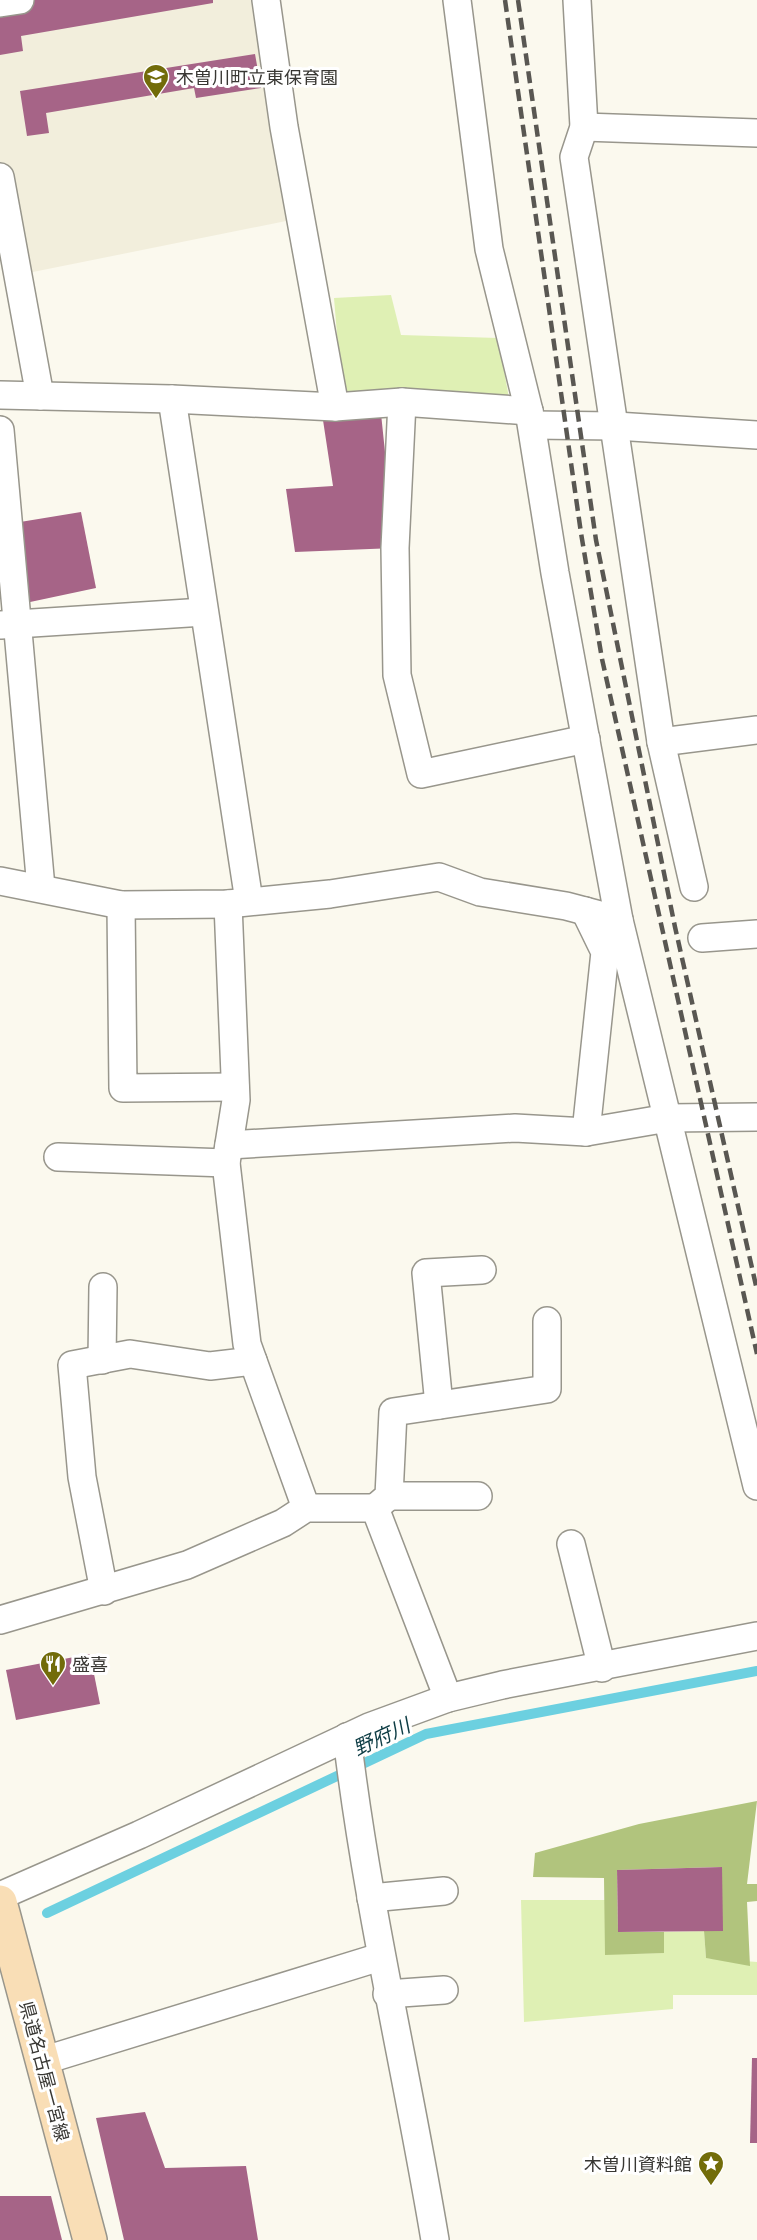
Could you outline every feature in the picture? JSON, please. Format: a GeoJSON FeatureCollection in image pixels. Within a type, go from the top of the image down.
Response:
{"type":"FeatureCollection","features":[{"type":"Feature","properties":{"kind":"main road","name":"県道名古屋一宮線"},"geometry":{"type":"LineString","coordinates":[[0,1902],[90,2240]]}},
{"type":"Feature","properties":{"kind":"street"},"geometry":{"type":"LineString","coordinates":[[0,3],[20,0]]}},
{"type":"Feature","properties":{"kind":"street"},"geometry":{"type":"LineString","coordinates":[[266,0],[284,127],[335,407]]}},
{"type":"Feature","properties":{"kind":"street"},"geometry":{"type":"LineString","coordinates":[[457,0],[489,249],[531,418],[555,573],[619,920],[757,1486]]}},
{"type":"Feature","properties":{"kind":"street"},"geometry":{"type":"LineString","coordinates":[[577,0],[584,127],[574,157],[616,426],[661,742],[694,887]]}},
{"type":"Feature","properties":{"kind":"street"},"geometry":{"type":"LineString","coordinates":[[584,127],[757,133]]}},
{"type":"Feature","properties":{"kind":"street"},"geometry":{"type":"LineString","coordinates":[[0,177],[40,396]]}},
{"type":"Feature","properties":{"kind":"street"},"geometry":{"type":"LineString","coordinates":[[0,395],[172,399],[335,407],[402,402],[616,426],[757,435]]}},
{"type":"Feature","properties":{"kind":"street"},"geometry":{"type":"LineString","coordinates":[[172,399],[204,612],[238,903],[235,1087],[228,1154],[247,1344],[306,1508]]}},
{"type":"Feature","properties":{"kind":"street"},"geometry":{"type":"LineString","coordinates":[[402,402],[395,548],[397,675],[421,774],[586,739]]}},
{"type":"Feature","properties":{"kind":"street"},"geometry":{"type":"LineString","coordinates":[[0,430],[9,625],[41,888]]}},
{"type":"Feature","properties":{"kind":"street"},"geometry":{"type":"LineString","coordinates":[[9,625],[204,612]]}},
{"type":"Feature","properties":{"kind":"street"},"geometry":{"type":"LineString","coordinates":[[661,742],[757,730]]}},
{"type":"Feature","properties":{"kind":"street"},"geometry":{"type":"LineString","coordinates":[[0,880],[121,905],[238,903],[330,894],[439,877],[480,892],[585,911],[619,920]]}},
{"type":"Feature","properties":{"kind":"street"},"geometry":{"type":"LineString","coordinates":[[121,905],[123,1088],[235,1087]]}},
{"type":"Feature","properties":{"kind":"street"},"geometry":{"type":"LineString","coordinates":[[585,911],[604,952],[586,1132]]}},
{"type":"Feature","properties":{"kind":"street"},"geometry":{"type":"LineString","coordinates":[[702,938],[757,934]]}},
{"type":"Feature","properties":{"kind":"street"},"geometry":{"type":"LineString","coordinates":[[58,1157],[228,1154],[515,1128],[586,1132],[668,1118],[757,1116]]}},
{"type":"Feature","properties":{"kind":"street"},"geometry":{"type":"LineString","coordinates":[[439,1405],[426,1273],[482,1270]]}},
{"type":"Feature","properties":{"kind":"street"},"geometry":{"type":"LineString","coordinates":[[102,1360],[103,1287]]}},
{"type":"Feature","properties":{"kind":"street"},"geometry":{"type":"LineString","coordinates":[[448,1698],[382,1502],[393,1412],[547,1389],[547,1321]]}},
{"type":"Feature","properties":{"kind":"street"},"geometry":{"type":"LineString","coordinates":[[104,1591],[82,1477],[72,1365],[130,1354],[210,1366],[253,1361]]}},
{"type":"Feature","properties":{"kind":"street"},"geometry":{"type":"LineString","coordinates":[[0,1620],[187,1565],[283,1523],[306,1508],[478,1496]]}},
{"type":"Feature","properties":{"kind":"street"},"geometry":{"type":"LineString","coordinates":[[571,1544],[602,1668]]}},
{"type":"Feature","properties":{"kind":"street"},"geometry":{"type":"LineString","coordinates":[[0,1896],[448,1698],[501,1685],[602,1668],[757,1636]]}},
{"type":"Feature","properties":{"kind":"street"},"geometry":{"type":"LineString","coordinates":[[348,1743],[352,1785],[380,1957],[435,2240]]}},
{"type":"Feature","properties":{"kind":"street"},"geometry":{"type":"LineString","coordinates":[[370,1898],[444,1891]]}},
{"type":"Feature","properties":{"kind":"street"},"geometry":{"type":"LineString","coordinates":[[42,2061],[380,1957]]}},
{"type":"Feature","properties":{"kind":"street"},"geometry":{"type":"LineString","coordinates":[[387,1994],[444,1990]]}},
{"type":"Feature","properties":{"kind":"shaded area"},"geometry":{"type":"Polygon","coordinates":[[[20,0],[267,0],[301,218],[18,275],[0,178],[0,3],[20,0]]]}},
{"type":"Feature","properties":{"kind":"green space"},"geometry":{"type":"Polygon","coordinates":[[[391,295],[401,335],[498,338],[511,409],[343,407],[334,298],[391,295]]]}},
{"type":"Feature","properties":{"kind":"green space"},"geometry":{"type":"Polygon","coordinates":[[[757,1801],[747,1884],[757,1884],[757,1901],[747,1902],[750,1966],[706,1958],[704,1931],[722,1931],[721,1867],[617,1870],[618,1932],[664,1932],[664,1953],[605,1955],[604,1878],[533,1877],[535,1853],[639,1824],[757,1801]]]}},
{"type":"Feature","properties":{"kind":"green space"},"geometry":{"type":"Polygon","coordinates":[[[521,1900],[605,1900],[605,1954],[664,1953],[664,1932],[704,1931],[706,1958],[757,1962],[757,1995],[673,1995],[673,2009],[524,2022],[521,1900]]]}},
{"type":"Feature","properties":{"kind":"building"},"geometry":{"type":"Polygon","coordinates":[[[34,0],[213,0],[213,3],[21,36],[23,51],[0,55],[0,6],[34,0]]]}},
{"type":"Feature","properties":{"kind":"building"},"geometry":{"type":"Polygon","coordinates":[[[255,54],[261,88],[196,98],[194,88],[46,113],[49,133],[27,136],[20,91],[255,54]]]}},
{"type":"Feature","properties":{"kind":"building"},"geometry":{"type":"Polygon","coordinates":[[[380,404],[395,548],[295,552],[286,489],[333,486],[321,407],[380,404]]]}},
{"type":"Feature","properties":{"kind":"building"},"geometry":{"type":"Polygon","coordinates":[[[81,512],[96,588],[16,605],[8,524],[81,512]]]}},
{"type":"Feature","properties":{"kind":"building","name":"盛喜"},"geometry":{"type":"Polygon","coordinates":[[[90,1654],[100,1704],[16,1720],[6,1670],[90,1654]]]}},
{"type":"Feature","properties":{"kind":"building"},"geometry":{"type":"Polygon","coordinates":[[[722,1867],[723,1931],[618,1932],[617,1870],[722,1867]]]}},
{"type":"Feature","properties":{"kind":"building"},"geometry":{"type":"Polygon","coordinates":[[[752,2058],[757,2058],[757,2143],[750,2143],[752,2058]]]}},
{"type":"Feature","properties":{"kind":"building"},"geometry":{"type":"Polygon","coordinates":[[[145,2112],[165,2168],[246,2166],[258,2240],[124,2240],[96,2118],[145,2112]]]}},
{"type":"Feature","properties":{"kind":"building"},"geometry":{"type":"Polygon","coordinates":[[[0,2196],[51,2196],[62,2240],[0,2240],[0,2196]]]}},
{"type":"Feature","properties":{"kind":"waterway","name":"野府川"},"geometry":{"type":"LineString","coordinates":[[47,1913],[426,1734],[757,1671]]}},
{"type":"Feature","properties":{"kind":"railway"},"geometry":{"type":"LineString","coordinates":[[505,0],[581,533],[602,659],[757,1354]]}},
{"type":"Feature","properties":{"kind":"railway"},"geometry":{"type":"LineString","coordinates":[[518,0],[596,540],[675,927],[757,1290]]}},
{"type":"Feature","properties":{"kind":"place","name":"木曽川町立東保育園"},"geometry":{"type":"Point","coordinates":[156,100]}},
{"type":"Feature","properties":{"kind":"place","name":"盛喜"},"geometry":{"type":"Point","coordinates":[53,1687]}},
{"type":"Feature","properties":{"kind":"place","name":"木曽川資料館"},"geometry":{"type":"Point","coordinates":[711,2187]}}]}
